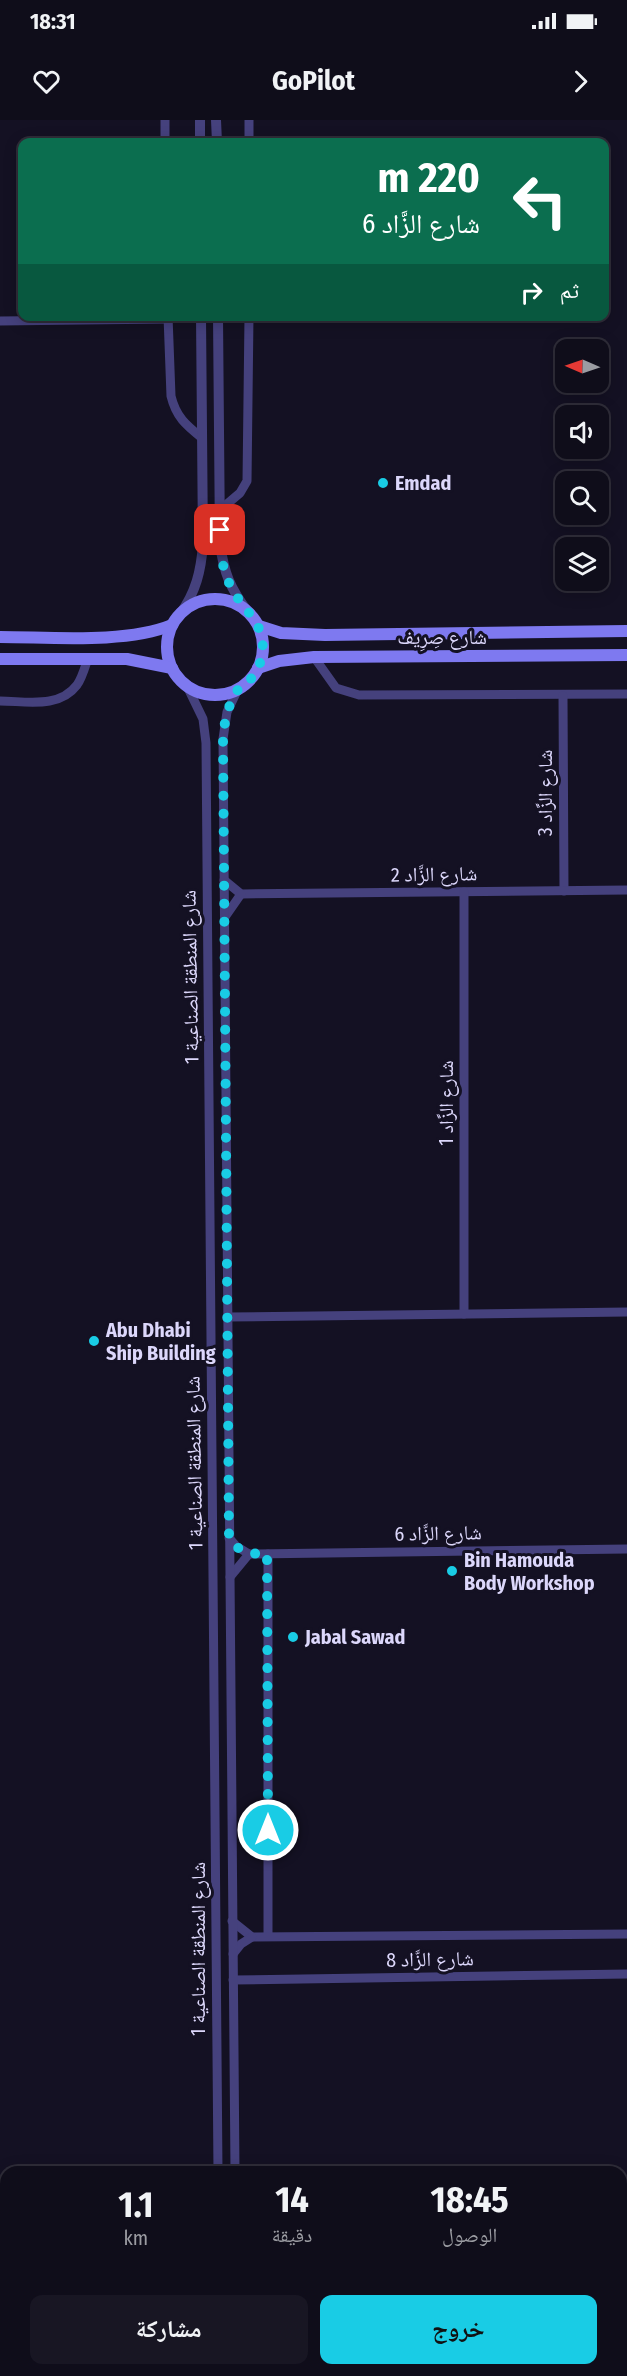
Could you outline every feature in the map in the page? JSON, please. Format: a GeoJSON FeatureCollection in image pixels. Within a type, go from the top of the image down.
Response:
{"type":"FeatureCollection","features":[{"type":"Feature","properties":{"kind":"main road"},"geometry":{"type":"LineString","coordinates":[[206,599],[221,599],[236,603],[248,612],[258,626],[262,647],[258,668],[246,683],[226,694],[212,695],[187,686],[172,668],[168,654],[168,640],[172,626],[180,614],[192,604],[206,599]]}},
{"type":"Feature","properties":{"kind":"main road"},"geometry":{"type":"LineString","coordinates":[[0,637],[127,637],[172,626]]}},
{"type":"Feature","properties":{"kind":"main road","name":"شارع صِرِيف"},"geometry":{"type":"LineString","coordinates":[[258,626],[280,633],[325,635],[627,631]]}},
{"type":"Feature","properties":{"kind":"main road","name":"شارع صِرِيف"},"geometry":{"type":"LineString","coordinates":[[258,668],[279,661],[314,657],[627,655]]}},
{"type":"Feature","properties":{"kind":"main road"},"geometry":{"type":"LineString","coordinates":[[0,659],[138,660],[172,668]]}},
{"type":"Feature","properties":{"kind":"street"},"geometry":{"type":"LineString","coordinates":[[165,120],[165,138]]}},
{"type":"Feature","properties":{"kind":"street"},"geometry":{"type":"LineString","coordinates":[[200,120],[200,138]]}},
{"type":"Feature","properties":{"kind":"street"},"geometry":{"type":"LineString","coordinates":[[216,120],[216,138]]}},
{"type":"Feature","properties":{"kind":"street"},"geometry":{"type":"LineString","coordinates":[[249,120],[249,138]]}},
{"type":"Feature","properties":{"kind":"street"},"geometry":{"type":"LineString","coordinates":[[0,321],[18,321]]}},
{"type":"Feature","properties":{"kind":"street"},"geometry":{"type":"LineString","coordinates":[[168,321],[171,396],[174,408],[181,421],[202,438]]}},
{"type":"Feature","properties":{"kind":"street"},"geometry":{"type":"LineString","coordinates":[[180,614],[190,600],[201,568],[203,544],[201,321]]}},
{"type":"Feature","properties":{"kind":"street"},"geometry":{"type":"LineString","coordinates":[[218,321],[220,543],[223,567],[234,594],[248,612]]}},
{"type":"Feature","properties":{"kind":"street"},"geometry":{"type":"LineString","coordinates":[[220,510],[240,493],[247,481],[249,321]]}},
{"type":"Feature","properties":{"kind":"street"},"geometry":{"type":"LineString","coordinates":[[314,657],[336,688],[359,694],[563,696],[627,694]]}},
{"type":"Feature","properties":{"kind":"street"},"geometry":{"type":"LineString","coordinates":[[0,702],[56,701],[65,697],[78,684],[88,658]]}},
{"type":"Feature","properties":{"kind":"street","name":"شارع المنطقة الصناعية 1"},"geometry":{"type":"LineString","coordinates":[[187,686],[203,719],[206,743],[218,2166]]}},
{"type":"Feature","properties":{"kind":"street","name":"شارع المنطقة الصناعية 1"},"geometry":{"type":"LineString","coordinates":[[235,2166],[224,730],[227,712],[238,689]]}},
{"type":"Feature","properties":{"kind":"street","name":"شارع الزَّاد 3"},"geometry":{"type":"LineString","coordinates":[[563,696],[564,891]]}},
{"type":"Feature","properties":{"kind":"street"},"geometry":{"type":"LineString","coordinates":[[224,880],[241,894],[224,918]]}},
{"type":"Feature","properties":{"kind":"street","name":"شارع الزَّاد 2"},"geometry":{"type":"LineString","coordinates":[[241,894],[627,890]]}},
{"type":"Feature","properties":{"kind":"street","name":"شارع الزَّاد 1"},"geometry":{"type":"LineString","coordinates":[[464,892],[465,1314]]}},
{"type":"Feature","properties":{"kind":"street"},"geometry":{"type":"LineString","coordinates":[[227,1317],[627,1312]]}},
{"type":"Feature","properties":{"kind":"street"},"geometry":{"type":"LineString","coordinates":[[229,1538],[249,1554],[230,1578]]}},
{"type":"Feature","properties":{"kind":"street","name":"شارع الزَّاد 6"},"geometry":{"type":"LineString","coordinates":[[249,1554],[627,1549]]}},
{"type":"Feature","properties":{"kind":"street"},"geometry":{"type":"LineString","coordinates":[[267,1554],[268,1936]]}},
{"type":"Feature","properties":{"kind":"street"},"geometry":{"type":"LineString","coordinates":[[232,1921],[252,1937],[241,1944],[233,1954]]}},
{"type":"Feature","properties":{"kind":"street","name":"شارع الزَّاد 8"},"geometry":{"type":"LineString","coordinates":[[252,1937],[627,1934]]}},
{"type":"Feature","properties":{"kind":"street","name":"شارع الزَّاد 8"},"geometry":{"type":"LineString","coordinates":[[233,1980],[627,1974]]}},
{"type":"Feature","properties":{"kind":"place","name":"Emdad"},"geometry":{"type":"Point","coordinates":[383,483]}},
{"type":"Feature","properties":{"kind":"place","name":"Abu Dhabi Ship Building"},"geometry":{"type":"Point","coordinates":[94,1341]}},
{"type":"Feature","properties":{"kind":"place","name":"Bin Hamouda Body Workshop"},"geometry":{"type":"Point","coordinates":[452,1571]}},
{"type":"Feature","properties":{"kind":"place","name":"Jabal Sawad"},"geometry":{"type":"Point","coordinates":[293,1637]}},
{"type":"Feature","properties":{"kind":"route"},"geometry":{"type":"LineString","coordinates":[[220,530],[223,567],[229,583],[234,594],[254,618],[262,640],[262,654],[258,668],[253,676],[238,689],[227,712],[223,739],[224,1014],[229,1538],[244,1552],[267,1554],[268,1830]]}}]}
